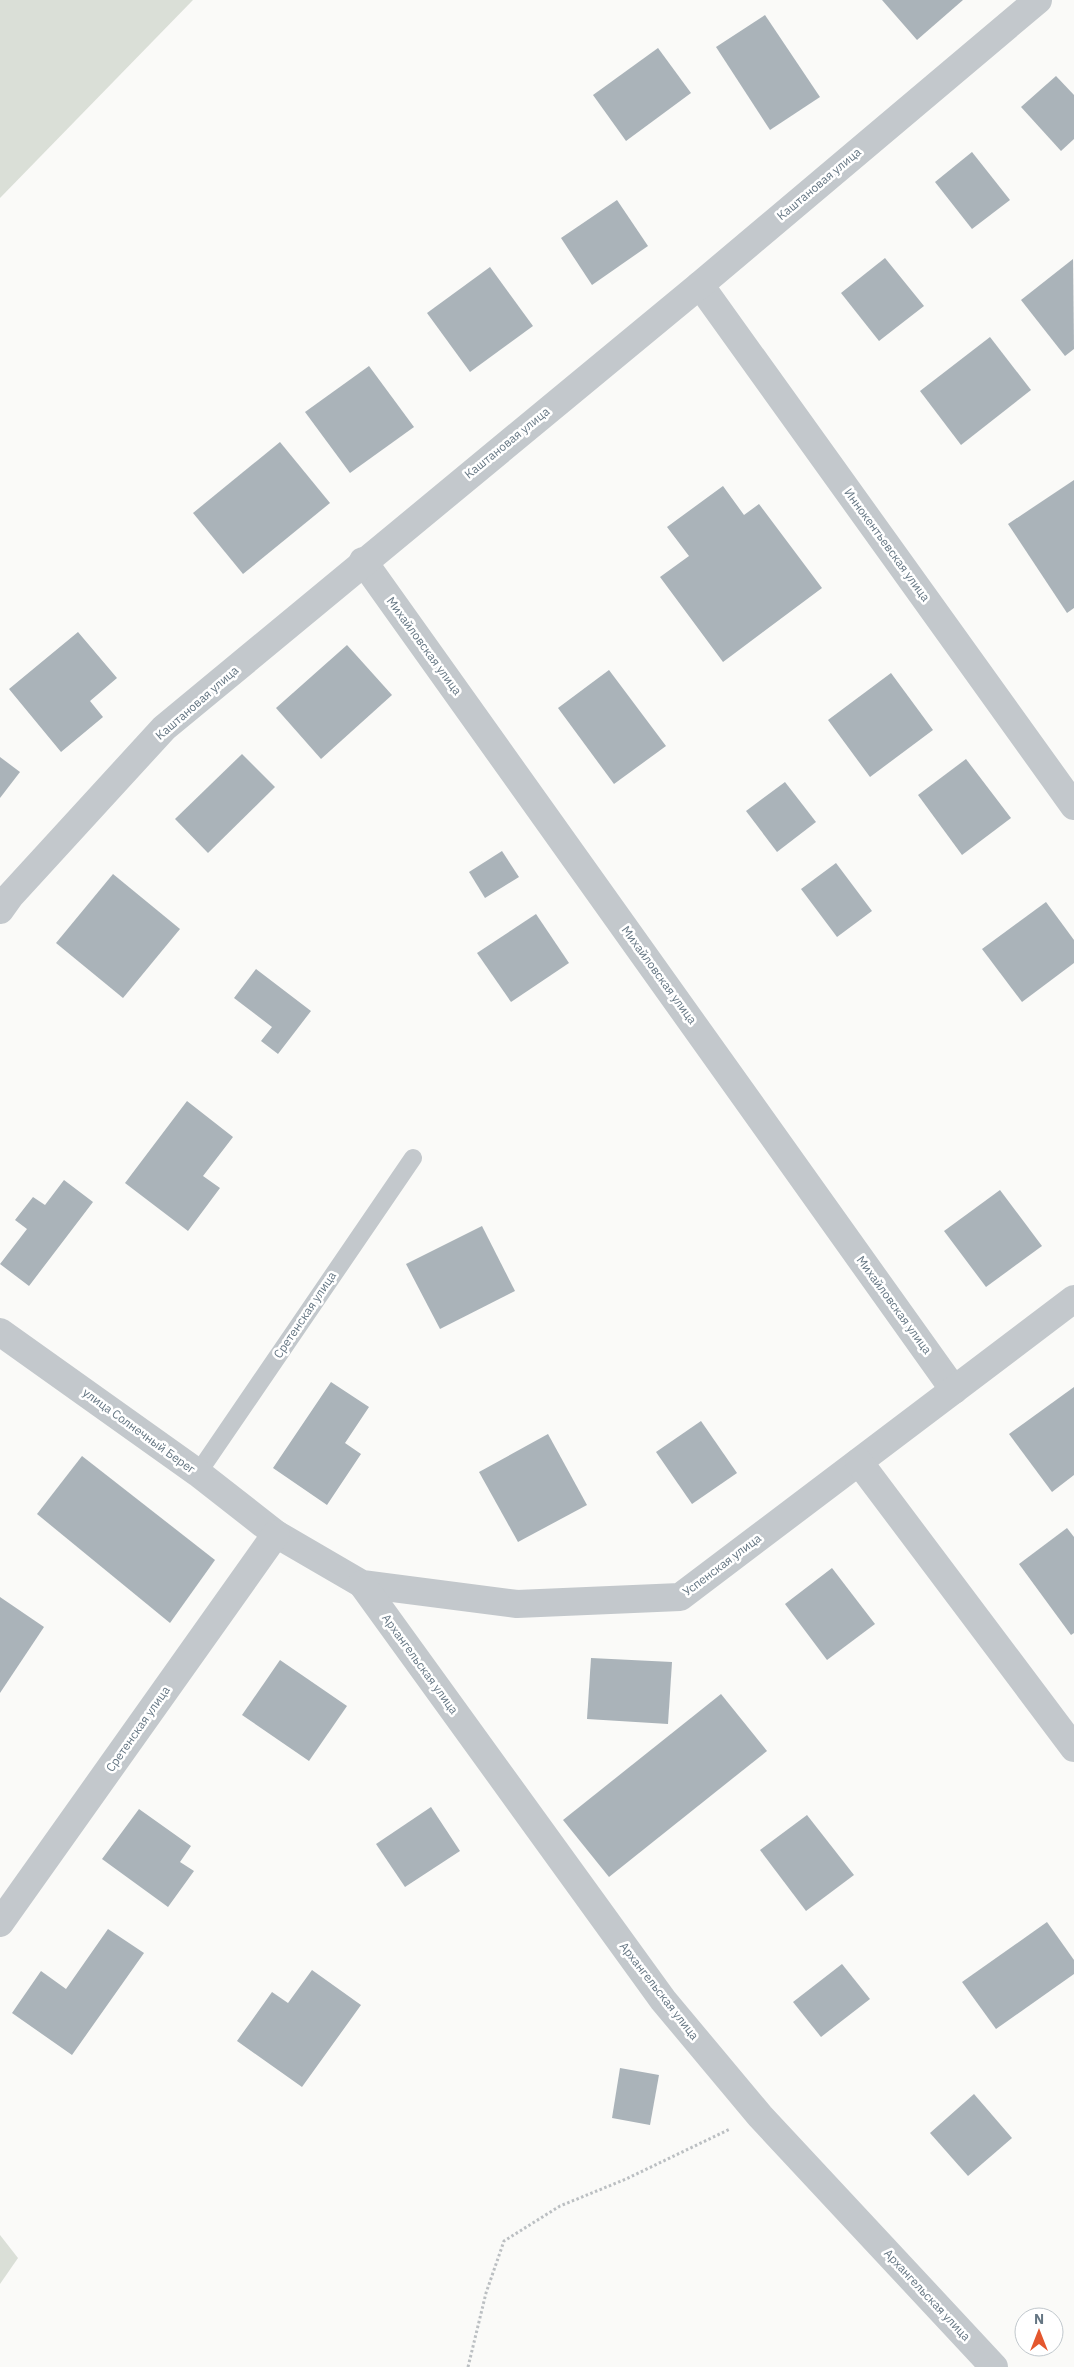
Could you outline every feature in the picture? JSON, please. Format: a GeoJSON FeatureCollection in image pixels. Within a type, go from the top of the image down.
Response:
{"type":"FeatureCollection","features":[{"type":"Feature","properties":{"kind":"street","name":"Каштановая улица"},"geometry":{"type":"LineString","coordinates":[[0,910],[10,896],[164,728],[363,561],[700,285],[1038,0]]}},
{"type":"Feature","properties":{"kind":"street","name":"Иннокентьевская улица"},"geometry":{"type":"LineString","coordinates":[[700,285],[1074,806]]}},
{"type":"Feature","properties":{"kind":"street","name":"Михайловская улица"},"geometry":{"type":"LineString","coordinates":[[363,561],[954,1390]]}},
{"type":"Feature","properties":{"kind":"street","name":"Успенская улица"},"geometry":{"type":"LineString","coordinates":[[276,1534],[362,1584],[517,1604],[680,1597],[1074,1299]]}},
{"type":"Feature","properties":{"kind":"street","name":"улица Солнечный Берег"},"geometry":{"type":"LineString","coordinates":[[0,1332],[198,1473],[276,1534]]}},
{"type":"Feature","properties":{"kind":"street"},"geometry":{"type":"LineString","coordinates":[[859,1462],[1074,1748]]}},
{"type":"Feature","properties":{"kind":"street","name":"Сретенская улица"},"geometry":{"type":"LineString","coordinates":[[0,1923],[276,1534]]}},
{"type":"Feature","properties":{"kind":"street","name":"Архангельская улица"},"geometry":{"type":"LineString","coordinates":[[362,1584],[663,2000],[760,2116],[994,2367]]}},
{"type":"Feature","properties":{"kind":"lane","name":"Сретенская улица"},"geometry":{"type":"LineString","coordinates":[[198,1473],[413,1158]]}},
{"type":"Feature","properties":{"kind":"path"},"geometry":{"type":"LineString","coordinates":[[468,2367],[486,2293],[504,2241],[560,2206],[626,2179],[760,2116]]}},
{"type":"Feature","properties":{"kind":"shaded area"},"geometry":{"type":"Polygon","coordinates":[[[0,0],[193,0],[0,198],[0,0]]]}},
{"type":"Feature","properties":{"kind":"shaded area"},"geometry":{"type":"Polygon","coordinates":[[[0,2235],[18,2258],[0,2284],[0,2235]]]}},
{"type":"Feature","properties":{"kind":"building"},"geometry":{"type":"Polygon","coordinates":[[[882,0],[963,0],[917,40],[882,0]]]}},
{"type":"Feature","properties":{"kind":"building"},"geometry":{"type":"Polygon","coordinates":[[[765,15],[820,97],[770,130],[716,47],[765,15]]]}},
{"type":"Feature","properties":{"kind":"building"},"geometry":{"type":"Polygon","coordinates":[[[658,48],[691,93],[626,141],[593,95],[658,48]]]}},
{"type":"Feature","properties":{"kind":"building"},"geometry":{"type":"Polygon","coordinates":[[[1056,76],[1074,95],[1074,139],[1061,151],[1021,107],[1056,76]]]}},
{"type":"Feature","properties":{"kind":"building"},"geometry":{"type":"Polygon","coordinates":[[[972,152],[1010,200],[972,229],[935,182],[972,152]]]}},
{"type":"Feature","properties":{"kind":"building"},"geometry":{"type":"Polygon","coordinates":[[[617,200],[648,246],[592,285],[561,238],[617,200]]]}},
{"type":"Feature","properties":{"kind":"building"},"geometry":{"type":"Polygon","coordinates":[[[885,258],[924,306],[879,341],[841,293],[885,258]]]}},
{"type":"Feature","properties":{"kind":"building"},"geometry":{"type":"Polygon","coordinates":[[[1073,259],[1074,349],[1065,356],[1021,300],[1073,259]]]}},
{"type":"Feature","properties":{"kind":"building"},"geometry":{"type":"Polygon","coordinates":[[[490,267],[533,326],[470,372],[427,313],[490,267]]]}},
{"type":"Feature","properties":{"kind":"building"},"geometry":{"type":"Polygon","coordinates":[[[990,337],[1031,390],[961,445],[920,391],[990,337]]]}},
{"type":"Feature","properties":{"kind":"building"},"geometry":{"type":"Polygon","coordinates":[[[369,366],[414,427],[350,473],[305,412],[369,366]]]}},
{"type":"Feature","properties":{"kind":"building"},"geometry":{"type":"Polygon","coordinates":[[[280,442],[330,503],[243,574],[193,513],[280,442]]]}},
{"type":"Feature","properties":{"kind":"building"},"geometry":{"type":"Polygon","coordinates":[[[1074,480],[1074,608],[1067,613],[1008,524],[1074,480]]]}},
{"type":"Feature","properties":{"kind":"building"},"geometry":{"type":"Polygon","coordinates":[[[723,486],[744,515],[759,504],[822,588],[723,662],[660,577],[689,556],[667,527],[723,486]]]}},
{"type":"Feature","properties":{"kind":"building"},"geometry":{"type":"Polygon","coordinates":[[[78,632],[117,678],[90,701],[103,717],[61,752],[9,689],[78,632]]]}},
{"type":"Feature","properties":{"kind":"building"},"geometry":{"type":"Polygon","coordinates":[[[347,645],[392,695],[321,759],[276,708],[347,645]]]}},
{"type":"Feature","properties":{"kind":"building"},"geometry":{"type":"Polygon","coordinates":[[[609,670],[666,746],[614,784],[558,708],[609,670]]]}},
{"type":"Feature","properties":{"kind":"building"},"geometry":{"type":"Polygon","coordinates":[[[891,673],[933,730],[870,777],[828,720],[891,673]]]}},
{"type":"Feature","properties":{"kind":"building"},"geometry":{"type":"Polygon","coordinates":[[[242,754],[275,787],[208,853],[175,819],[242,754]]]}},
{"type":"Feature","properties":{"kind":"building"},"geometry":{"type":"Polygon","coordinates":[[[0,757],[20,772],[0,798],[0,757]]]}},
{"type":"Feature","properties":{"kind":"building"},"geometry":{"type":"Polygon","coordinates":[[[966,759],[1011,818],[962,855],[918,795],[966,759]]]}},
{"type":"Feature","properties":{"kind":"building"},"geometry":{"type":"Polygon","coordinates":[[[785,782],[816,822],[777,852],[746,811],[785,782]]]}},
{"type":"Feature","properties":{"kind":"building"},"geometry":{"type":"Polygon","coordinates":[[[502,851],[519,877],[485,898],[469,872],[502,851]]]}},
{"type":"Feature","properties":{"kind":"building"},"geometry":{"type":"Polygon","coordinates":[[[836,863],[872,911],[837,937],[801,889],[836,863]]]}},
{"type":"Feature","properties":{"kind":"building"},"geometry":{"type":"Polygon","coordinates":[[[113,874],[180,929],[123,998],[56,943],[113,874]]]}},
{"type":"Feature","properties":{"kind":"building"},"geometry":{"type":"Polygon","coordinates":[[[1046,902],[1074,940],[1074,963],[1022,1002],[982,949],[1046,902]]]}},
{"type":"Feature","properties":{"kind":"building"},"geometry":{"type":"Polygon","coordinates":[[[536,914],[569,963],[511,1002],[477,953],[536,914]]]}},
{"type":"Feature","properties":{"kind":"building"},"geometry":{"type":"Polygon","coordinates":[[[256,969],[311,1011],[278,1054],[261,1041],[272,1027],[234,998],[256,969]]]}},
{"type":"Feature","properties":{"kind":"building"},"geometry":{"type":"Polygon","coordinates":[[[187,1101],[233,1137],[203,1176],[220,1188],[188,1231],[125,1183],[187,1101]]]}},
{"type":"Feature","properties":{"kind":"building"},"geometry":{"type":"Polygon","coordinates":[[[64,1180],[93,1202],[29,1286],[0,1264],[27,1229],[15,1220],[33,1197],[45,1205],[64,1180]]]}},
{"type":"Feature","properties":{"kind":"building"},"geometry":{"type":"Polygon","coordinates":[[[1000,1190],[1042,1246],[986,1287],[944,1231],[1000,1190]]]}},
{"type":"Feature","properties":{"kind":"building"},"geometry":{"type":"Polygon","coordinates":[[[482,1226],[515,1291],[440,1329],[406,1264],[482,1226]]]}},
{"type":"Feature","properties":{"kind":"building"},"geometry":{"type":"Polygon","coordinates":[[[331,1382],[369,1407],[345,1443],[361,1454],[327,1505],[273,1468],[331,1382]]]}},
{"type":"Feature","properties":{"kind":"building"},"geometry":{"type":"Polygon","coordinates":[[[1074,1387],[1074,1475],[1052,1492],[1009,1434],[1074,1387]]]}},
{"type":"Feature","properties":{"kind":"building"},"geometry":{"type":"Polygon","coordinates":[[[701,1421],[737,1473],[692,1504],[656,1452],[701,1421]]]}},
{"type":"Feature","properties":{"kind":"building"},"geometry":{"type":"Polygon","coordinates":[[[548,1434],[587,1505],[518,1542],[479,1472],[548,1434]]]}},
{"type":"Feature","properties":{"kind":"building"},"geometry":{"type":"Polygon","coordinates":[[[82,1456],[215,1560],[170,1623],[37,1514],[82,1456]]]}},
{"type":"Feature","properties":{"kind":"building"},"geometry":{"type":"Polygon","coordinates":[[[1067,1528],[1074,1537],[1074,1633],[1071,1635],[1019,1564],[1067,1528]]]}},
{"type":"Feature","properties":{"kind":"building"},"geometry":{"type":"Polygon","coordinates":[[[832,1568],[875,1624],[827,1660],[785,1604],[832,1568]]]}},
{"type":"Feature","properties":{"kind":"building"},"geometry":{"type":"Polygon","coordinates":[[[0,1597],[44,1627],[0,1693],[0,1597]]]}},
{"type":"Feature","properties":{"kind":"building"},"geometry":{"type":"Polygon","coordinates":[[[591,1658],[672,1662],[668,1724],[587,1719],[591,1658]]]}},
{"type":"Feature","properties":{"kind":"building"},"geometry":{"type":"Polygon","coordinates":[[[280,1660],[347,1706],[309,1761],[242,1715],[280,1660]]]}},
{"type":"Feature","properties":{"kind":"building"},"geometry":{"type":"Polygon","coordinates":[[[721,1694],[767,1751],[609,1877],[563,1820],[721,1694]]]}},
{"type":"Feature","properties":{"kind":"building"},"geometry":{"type":"Polygon","coordinates":[[[431,1807],[460,1851],[405,1887],[376,1844],[431,1807]]]}},
{"type":"Feature","properties":{"kind":"building"},"geometry":{"type":"Polygon","coordinates":[[[139,1809],[191,1846],[180,1862],[194,1871],[168,1907],[102,1859],[139,1809]]]}},
{"type":"Feature","properties":{"kind":"building"},"geometry":{"type":"Polygon","coordinates":[[[807,1815],[854,1875],[806,1911],[760,1850],[807,1815]]]}},
{"type":"Feature","properties":{"kind":"building"},"geometry":{"type":"Polygon","coordinates":[[[1047,1922],[1074,1960],[1074,1974],[996,2029],[962,1982],[1047,1922]]]}},
{"type":"Feature","properties":{"kind":"building"},"geometry":{"type":"Polygon","coordinates":[[[108,1929],[144,1953],[72,2055],[12,2013],[41,1971],[66,1989],[108,1929]]]}},
{"type":"Feature","properties":{"kind":"building"},"geometry":{"type":"Polygon","coordinates":[[[842,1964],[870,1999],[821,2037],[793,2002],[842,1964]]]}},
{"type":"Feature","properties":{"kind":"building"},"geometry":{"type":"Polygon","coordinates":[[[312,1970],[361,2005],[302,2087],[237,2041],[272,1992],[288,2003],[312,1970]]]}},
{"type":"Feature","properties":{"kind":"building"},"geometry":{"type":"Polygon","coordinates":[[[620,2068],[659,2075],[650,2125],[612,2118],[620,2068]]]}},
{"type":"Feature","properties":{"kind":"building"},"geometry":{"type":"Polygon","coordinates":[[[974,2094],[1012,2138],[968,2176],[930,2133],[974,2094]]]}}]}
